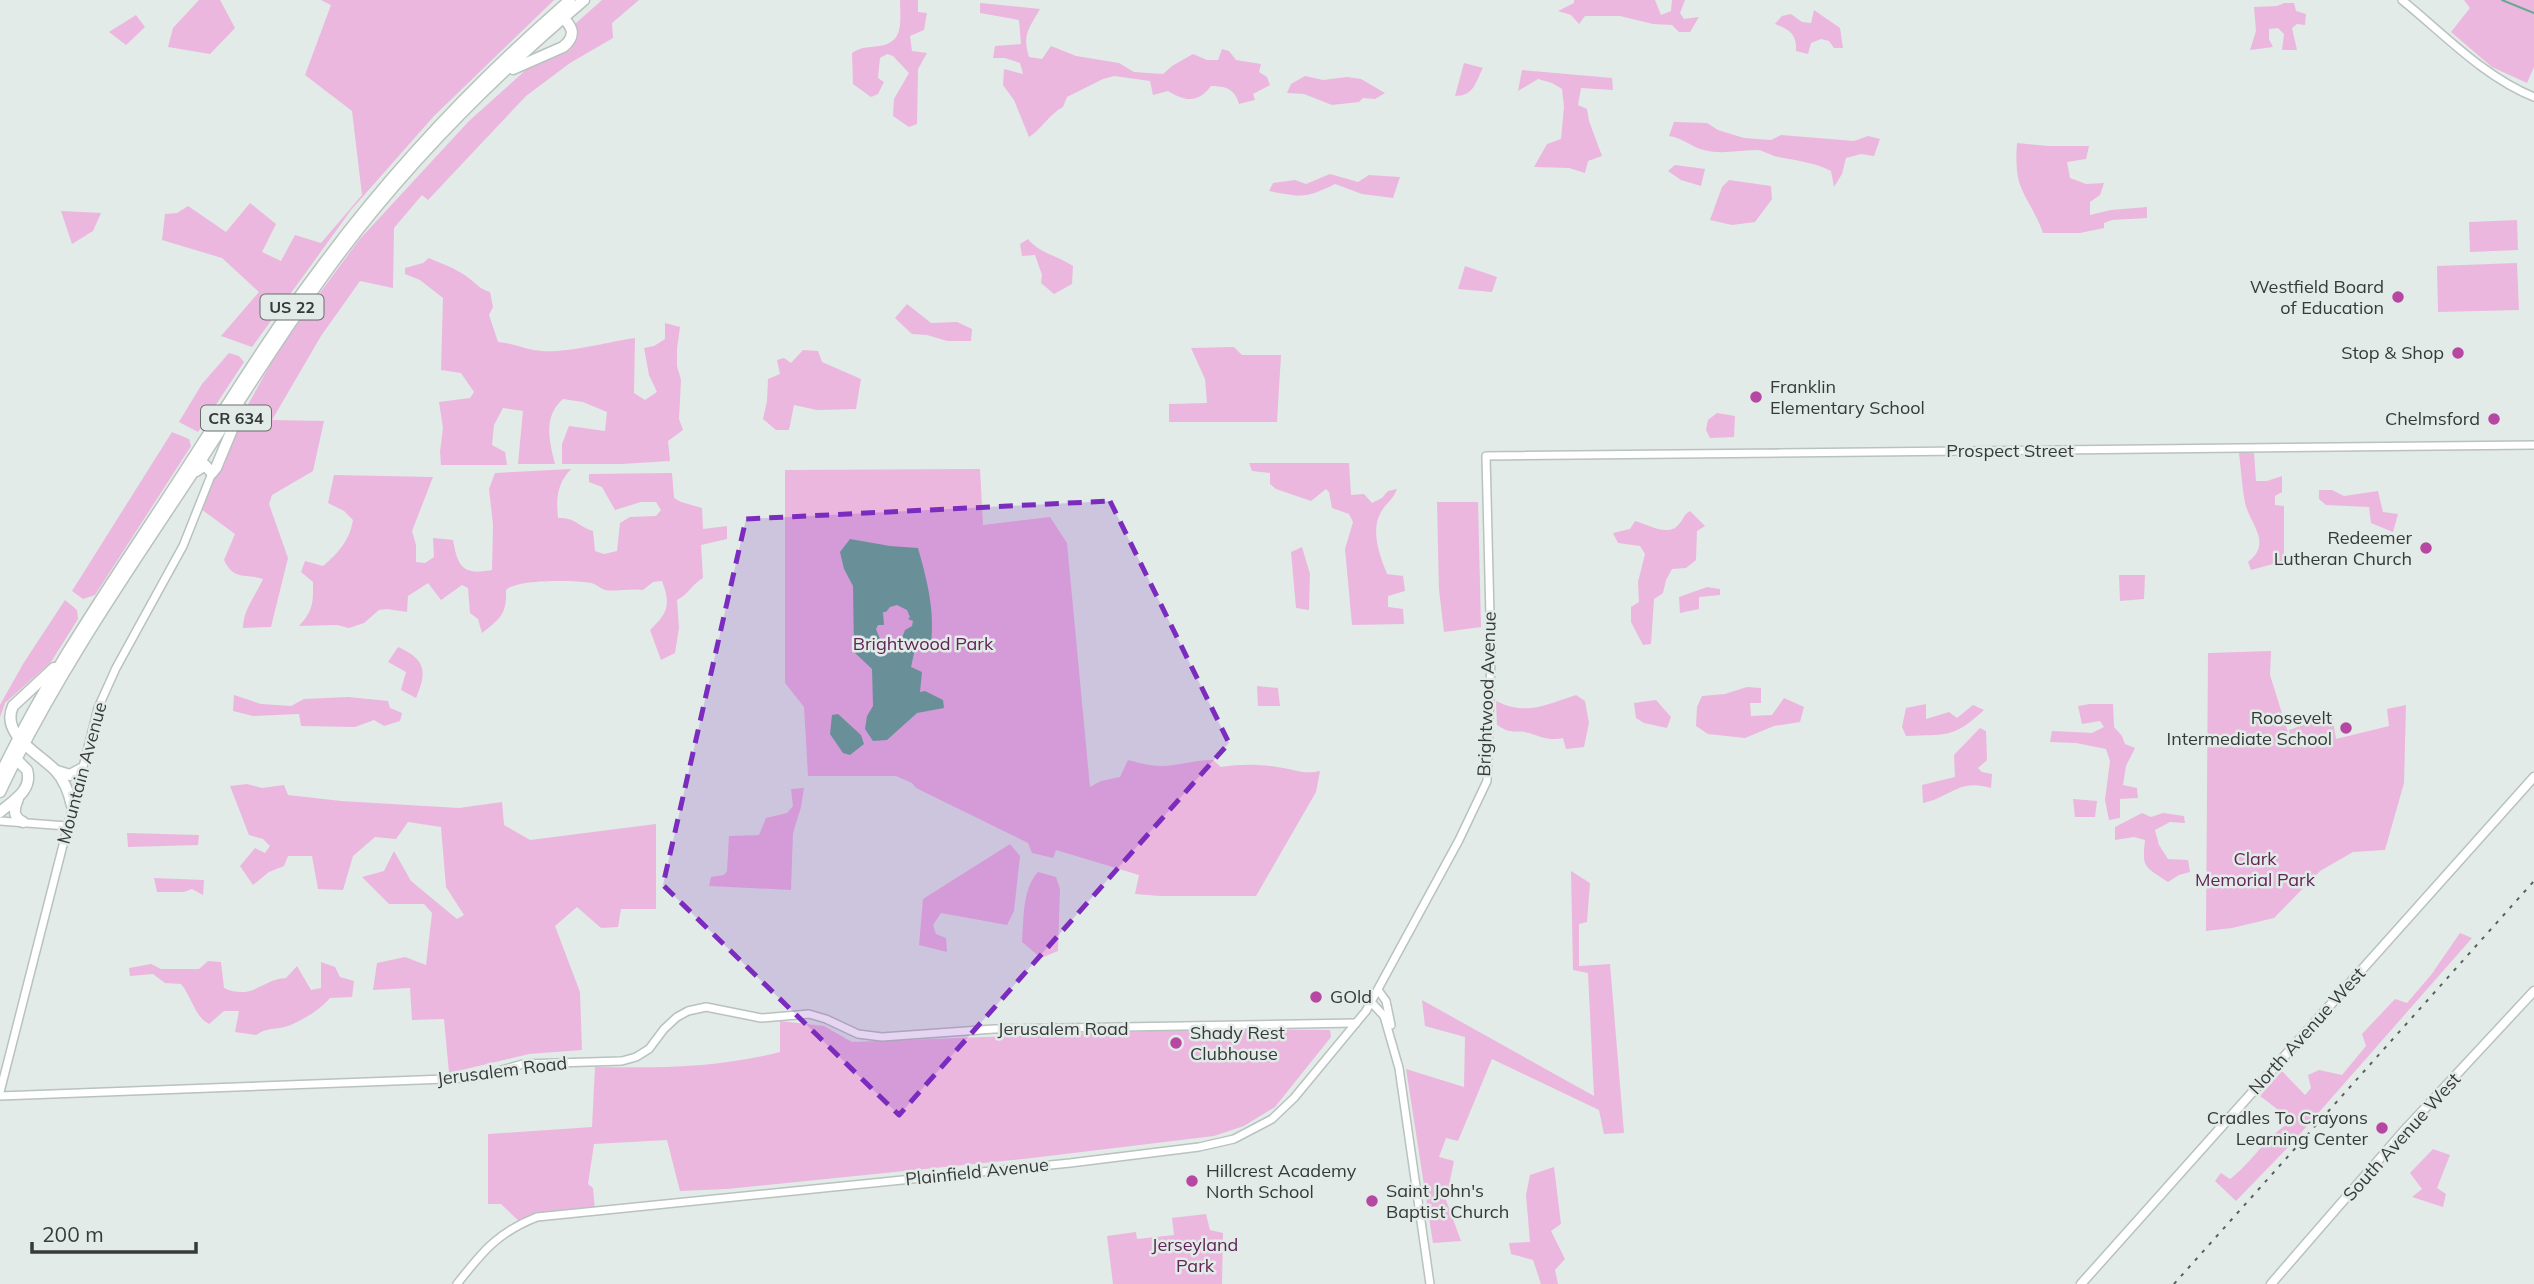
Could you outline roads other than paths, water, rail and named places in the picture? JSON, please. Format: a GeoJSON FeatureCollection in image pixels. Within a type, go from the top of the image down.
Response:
{"type":"FeatureCollection","features":[{"type":"Feature","properties":{"kind":"highway","name":"US 22"},"geometry":{"type":"LineString","coordinates":[[0,792],[11,761],[15,737],[62,660],[256,361],[319,270],[371,204],[495,68],[565,7],[584,0]]}},
{"type":"Feature","properties":{"kind":"highway","name":"US 22"},"geometry":{"type":"LineString","coordinates":[[15,737],[83,640],[263,364],[332,264],[428,150],[565,7]]}},
{"type":"Feature","properties":{"kind":"highway"},"geometry":{"type":"LineString","coordinates":[[495,81],[523,63],[555,51],[569,42],[573,33],[565,7]]}},
{"type":"Feature","properties":{"kind":"highway","name":"CR 634"},"geometry":{"type":"LineString","coordinates":[[212,473],[263,364]]}},
{"type":"Feature","properties":{"kind":"highway"},"geometry":{"type":"LineString","coordinates":[[191,476],[203,466],[209,467],[212,473]]}},
{"type":"Feature","properties":{"kind":"highway"},"geometry":{"type":"LineString","coordinates":[[62,660],[13,706],[8,719],[15,737],[56,771],[69,792],[72,806]]}},
{"type":"Feature","properties":{"kind":"highway","name":"US 22"},"geometry":{"type":"LineString","coordinates":[[0,775],[11,761]]}},
{"type":"Feature","properties":{"kind":"highway"},"geometry":{"type":"LineString","coordinates":[[0,811],[20,795],[27,787],[29,778],[24,766],[11,761]]}},
{"type":"Feature","properties":{"kind":"highway"},"geometry":{"type":"LineString","coordinates":[[56,771],[70,775],[81,769]]}},
{"type":"Feature","properties":{"kind":"highway"},"geometry":{"type":"LineString","coordinates":[[20,795],[14,811],[17,819],[23,822]]}},
{"type":"Feature","properties":{"kind":"main road","name":"North Avenue West"},"geometry":{"type":"LineString","coordinates":[[2081,1284],[2534,778]]}},
{"type":"Feature","properties":{"kind":"main road","name":"South Avenue West"},"geometry":{"type":"LineString","coordinates":[[2271,1284],[2402,1133],[2534,991]]}},
{"type":"Feature","properties":{"kind":"street"},"geometry":{"type":"LineString","coordinates":[[2402,0],[2489,72],[2534,97]]}},
{"type":"Feature","properties":{"kind":"street","name":"Prospect Street"},"geometry":{"type":"LineString","coordinates":[[1486,456],[2534,445]]}},
{"type":"Feature","properties":{"kind":"street","name":"Brightwood Avenue"},"geometry":{"type":"LineString","coordinates":[[1378,990],[1459,840],[1487,781],[1491,657],[1486,456]]}},
{"type":"Feature","properties":{"kind":"street","name":"Mountain Avenue"},"geometry":{"type":"LineString","coordinates":[[0,1094],[95,717],[106,688],[183,546],[212,473]]}},
{"type":"Feature","properties":{"kind":"street"},"geometry":{"type":"LineString","coordinates":[[0,821],[67,826]]}},
{"type":"Feature","properties":{"kind":"street"},"geometry":{"type":"LineString","coordinates":[[1378,990],[1386,1001],[1399,1068],[1430,1284]]}},
{"type":"Feature","properties":{"kind":"street","name":"Plainfield Avenue"},"geometry":{"type":"LineString","coordinates":[[457,1284],[482,1252],[512,1227],[537,1217],[1070,1163],[1222,1143],[1260,1127],[1284,1109],[1356,1023],[1378,990]]}},
{"type":"Feature","properties":{"kind":"street"},"geometry":{"type":"LineString","coordinates":[[1371,1002],[1381,1010],[1391,1036]]}},
{"type":"Feature","properties":{"kind":"street","name":"Jerusalem Road"},"geometry":{"type":"LineString","coordinates":[[0,1094],[472,1078],[523,1064],[622,1060],[636,1057],[649,1049],[668,1024],[677,1017],[706,1007],[761,1018],[809,1014],[858,1034],[882,1037],[994,1029],[1356,1023]]}},
{"type":"Feature","properties":{"kind":"waterway"},"geometry":{"type":"LineString","coordinates":[[2502,0],[2534,13]]}},
{"type":"Feature","properties":{"kind":"railway"},"geometry":{"type":"LineString","coordinates":[[2174,1284],[2534,881]]}},
{"type":"Feature","properties":{"kind":"place","name":"Westfield Board of Education"},"geometry":{"type":"Point","coordinates":[2398,297]}},
{"type":"Feature","properties":{"kind":"place","name":"Stop & Shop"},"geometry":{"type":"Point","coordinates":[2458,353]}},
{"type":"Feature","properties":{"kind":"place","name":"Franklin Elementary School"},"geometry":{"type":"Point","coordinates":[1756,397]}},
{"type":"Feature","properties":{"kind":"place","name":"Chelmsford"},"geometry":{"type":"Point","coordinates":[2494,419]}},
{"type":"Feature","properties":{"kind":"place","name":"Redeemer Lutheran Church"},"geometry":{"type":"Point","coordinates":[2426,548]}},
{"type":"Feature","properties":{"kind":"place","name":"Roosevelt Intermediate School"},"geometry":{"type":"Point","coordinates":[2346,728]}},
{"type":"Feature","properties":{"kind":"place","name":"GOld"},"geometry":{"type":"Point","coordinates":[1316,997]}},
{"type":"Feature","properties":{"kind":"place","name":"Shady Rest Clubhouse"},"geometry":{"type":"Point","coordinates":[1176,1043]}},
{"type":"Feature","properties":{"kind":"place","name":"Cradles To Crayons Learning Center"},"geometry":{"type":"Point","coordinates":[2382,1128]}},
{"type":"Feature","properties":{"kind":"place","name":"Hillcrest Academy North School"},"geometry":{"type":"Point","coordinates":[1192,1181]}},
{"type":"Feature","properties":{"kind":"place","name":"Saint John's Baptist Church"},"geometry":{"type":"Point","coordinates":[1372,1201]}},
{"type":"Feature","properties":{"kind":"park label","name":"Brightwood Park"},"geometry":{"type":"Point","coordinates":[923,644]}},
{"type":"Feature","properties":{"kind":"park label","name":"Clark Memorial Park"},"geometry":{"type":"Point","coordinates":[2255,869]}},
{"type":"Feature","properties":{"kind":"park label","name":"Jerseyland Park"},"geometry":{"type":"Point","coordinates":[1195,1255]}}]}
